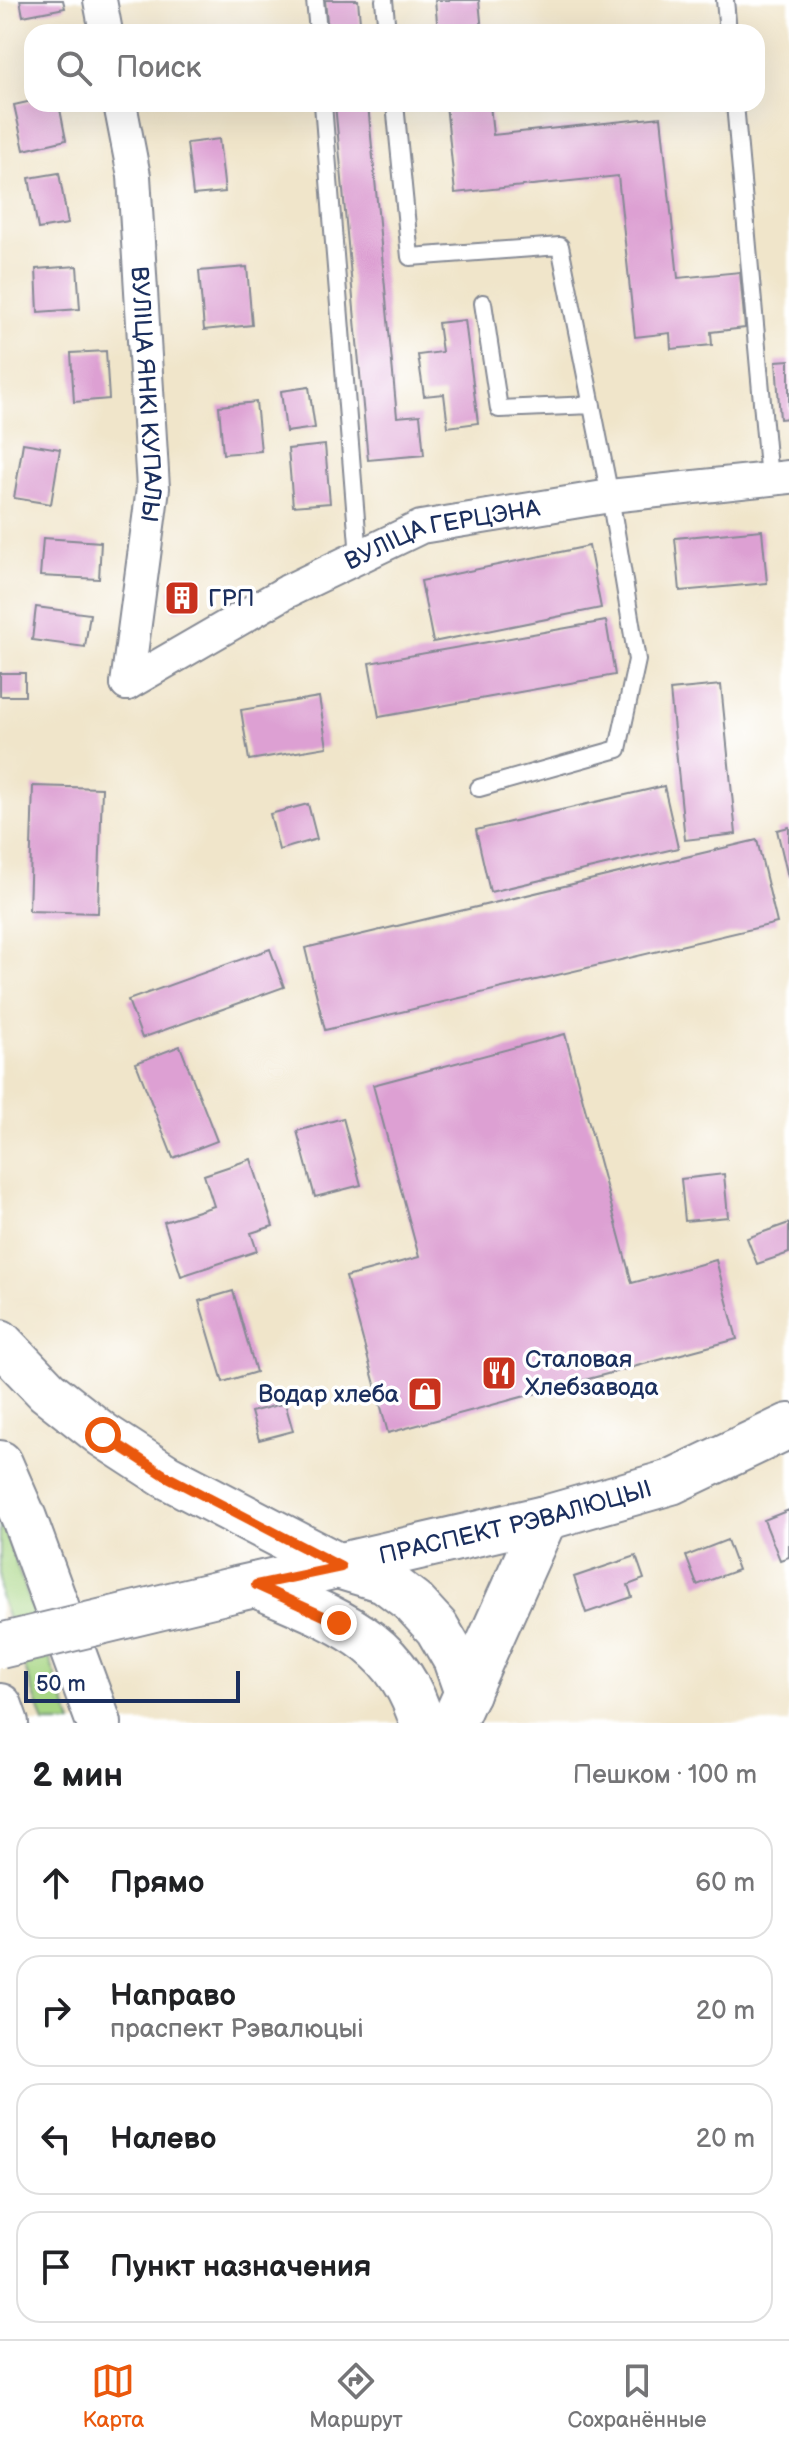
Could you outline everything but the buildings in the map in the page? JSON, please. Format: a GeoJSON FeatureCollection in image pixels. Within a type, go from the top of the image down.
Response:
{"type":"FeatureCollection","features":[{"type":"Feature","properties":{"kind":"main road"},"geometry":{"type":"LineString","coordinates":[[0,1342],[47,1391],[103,1435],[166,1476],[341,1567],[384,1580],[413,1602],[437,1628],[455,1659],[460,1708]]}},
{"type":"Feature","properties":{"kind":"main road","name":"ПРАСПЕКТ РЭВАЛЮЦЫІ"},"geometry":{"type":"LineString","coordinates":[[0,1646],[545,1518],[671,1482],[789,1426]]}},
{"type":"Feature","properties":{"kind":"main road"},"geometry":{"type":"LineString","coordinates":[[0,1463],[24,1518],[99,1723]]}},
{"type":"Feature","properties":{"kind":"main road"},"geometry":{"type":"LineString","coordinates":[[460,1708],[545,1518]]}},
{"type":"Feature","properties":{"kind":"main road"},"geometry":{"type":"LineString","coordinates":[[246,1587],[339,1623],[363,1636],[389,1659],[404,1679],[422,1723]]}},
{"type":"Feature","properties":{"kind":"main road"},"geometry":{"type":"LineString","coordinates":[[0,1706],[6,1723]]}},
{"type":"Feature","properties":{"kind":"street"},"geometry":{"type":"LineString","coordinates":[[100,0],[104,24]]}},
{"type":"Feature","properties":{"kind":"street","name":"ВУЛІЦА ЯНКІ КУПАЛЫ"},"geometry":{"type":"LineString","coordinates":[[122,112],[134,176],[153,488],[127,684]]}},
{"type":"Feature","properties":{"kind":"street","name":"ВУЛІЦА ГЕРЦЭНА"},"geometry":{"type":"LineString","coordinates":[[127,684],[288,591],[421,527],[610,496],[779,478]]}},
{"type":"Feature","properties":{"kind":"lane"},"geometry":{"type":"LineString","coordinates":[[315,0],[317,24]]}},
{"type":"Feature","properties":{"kind":"lane"},"geometry":{"type":"LineString","coordinates":[[384,0],[386,24]]}},
{"type":"Feature","properties":{"kind":"lane"},"geometry":{"type":"LineString","coordinates":[[725,0],[727,24]]}},
{"type":"Feature","properties":{"kind":"lane"},"geometry":{"type":"LineString","coordinates":[[324,112],[359,557]]}},
{"type":"Feature","properties":{"kind":"lane"},"geometry":{"type":"LineString","coordinates":[[396,112],[410,257],[560,246],[610,496],[637,660],[618,749],[479,788]]}},
{"type":"Feature","properties":{"kind":"lane"},"geometry":{"type":"LineString","coordinates":[[736,112],[779,478]]}},
{"type":"Feature","properties":{"kind":"lane"},"geometry":{"type":"LineString","coordinates":[[483,303],[499,409],[592,405]]}},
{"type":"Feature","properties":{"kind":"green space"},"geometry":{"type":"Polygon","coordinates":[[[0,1518],[72,1723],[44,1723],[0,1596],[0,1518]]]}},
{"type":"Feature","properties":{"kind":"place","name":"ГРП"},"geometry":{"type":"Point","coordinates":[182,598]}},
{"type":"Feature","properties":{"kind":"place","name":"Сталовая Хлебзавода"},"geometry":{"type":"Point","coordinates":[499,1373]}},
{"type":"Feature","properties":{"kind":"place","name":"Водар хлеба"},"geometry":{"type":"Point","coordinates":[425,1394]}},
{"type":"Feature","properties":{"kind":"route"},"geometry":{"type":"LineString","coordinates":[[103,1435],[166,1476],[341,1567],[256,1585],[339,1623]]}}]}
